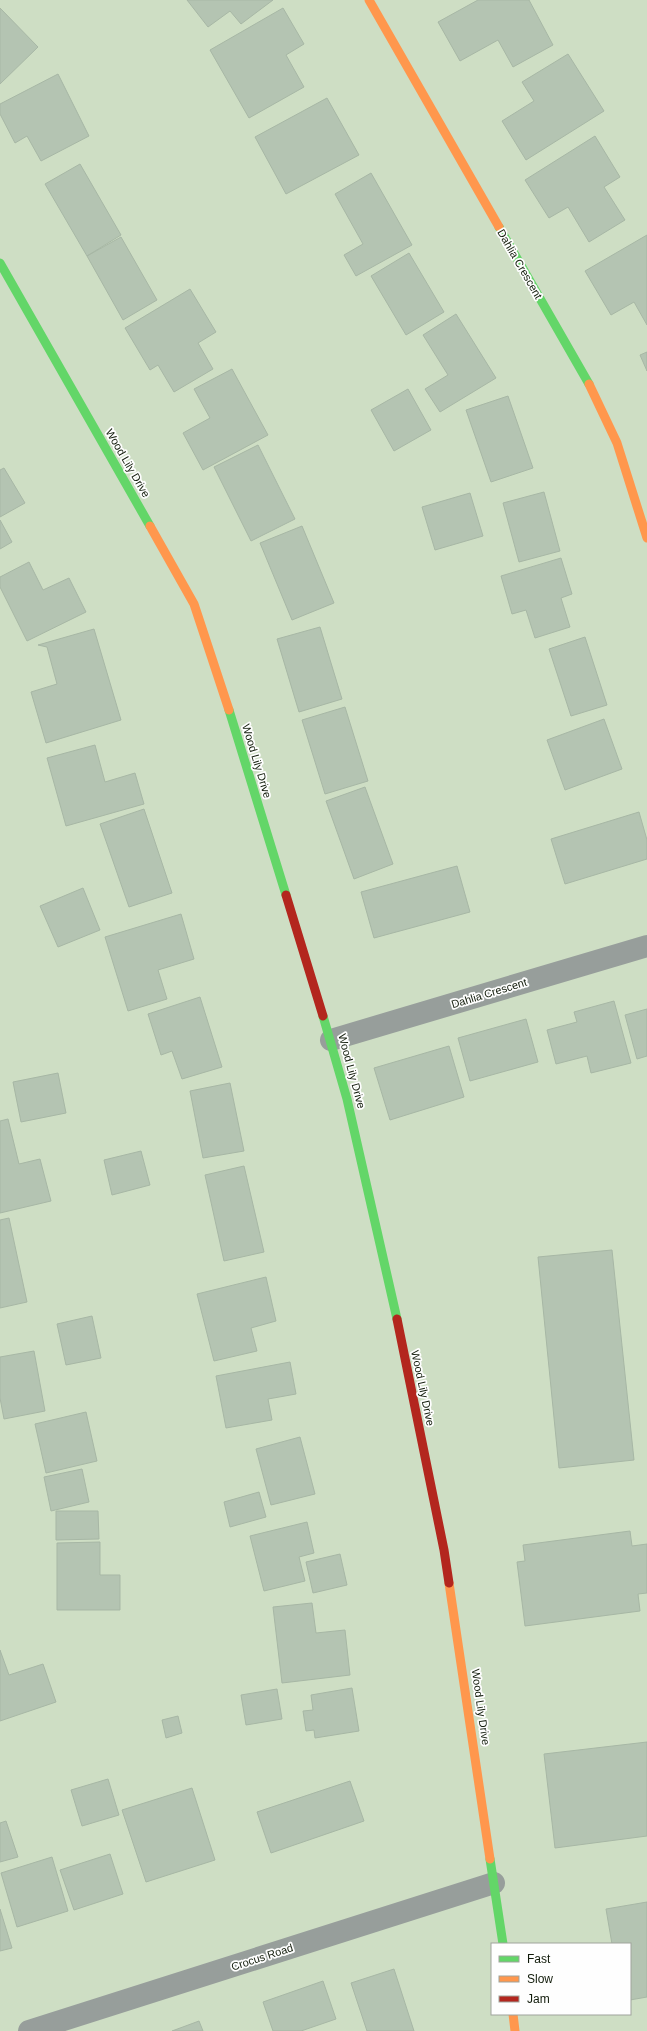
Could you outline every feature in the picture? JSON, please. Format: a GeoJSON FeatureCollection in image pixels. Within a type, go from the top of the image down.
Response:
{"type":"FeatureCollection","features":[{"type":"Feature","properties":{"kind":"street","name":"Dahlia Crescent"},"geometry":{"type":"LineString","coordinates":[[369,0],[594,393],[617,443],[647,538]]}},
{"type":"Feature","properties":{"kind":"street","name":"Wood Lily Drive"},"geometry":{"type":"LineString","coordinates":[[0,263],[194,604],[204,627],[331,1040],[347,1098],[386,1265],[444,1550],[503,1943]]}},
{"type":"Feature","properties":{"kind":"street","name":"Dahlia Crescent"},"geometry":{"type":"LineString","coordinates":[[331,1040],[647,946]]}},
{"type":"Feature","properties":{"kind":"street","name":"Crocus Road"},"geometry":{"type":"LineString","coordinates":[[29,2031],[494,1883]]}},
{"type":"Feature","properties":{"kind":"street"},"geometry":{"type":"LineString","coordinates":[[513,2015],[515,2031]]}},
{"type":"Feature","properties":{"kind":"building"},"geometry":{"type":"Polygon","coordinates":[[[187,0],[273,0],[241,24],[230,11],[208,27],[187,0]]]}},
{"type":"Feature","properties":{"kind":"building"},"geometry":{"type":"Polygon","coordinates":[[[478,0],[529,0],[553,45],[513,67],[498,40],[460,61],[438,22],[478,0]]]}},
{"type":"Feature","properties":{"kind":"building"},"geometry":{"type":"Polygon","coordinates":[[[0,8],[38,47],[0,84],[0,8]]]}},
{"type":"Feature","properties":{"kind":"building"},"geometry":{"type":"Polygon","coordinates":[[[283,8],[304,44],[286,55],[304,87],[249,118],[210,50],[283,8]]]}},
{"type":"Feature","properties":{"kind":"building"},"geometry":{"type":"Polygon","coordinates":[[[568,54],[604,111],[526,160],[502,121],[534,101],[522,82],[568,54]]]}},
{"type":"Feature","properties":{"kind":"building"},"geometry":{"type":"Polygon","coordinates":[[[58,74],[89,136],[41,161],[27,136],[15,143],[0,114],[0,104],[58,74]]]}},
{"type":"Feature","properties":{"kind":"building"},"geometry":{"type":"Polygon","coordinates":[[[327,98],[359,155],[286,194],[255,137],[327,98]]]}},
{"type":"Feature","properties":{"kind":"building"},"geometry":{"type":"Polygon","coordinates":[[[595,136],[620,177],[604,187],[625,220],[589,242],[568,207],[549,218],[525,180],[595,136]]]}},
{"type":"Feature","properties":{"kind":"building"},"geometry":{"type":"Polygon","coordinates":[[[80,164],[121,235],[87,256],[45,184],[80,164]]]}},
{"type":"Feature","properties":{"kind":"building"},"geometry":{"type":"Polygon","coordinates":[[[371,173],[412,245],[356,276],[344,255],[363,244],[335,194],[371,173]]]}},
{"type":"Feature","properties":{"kind":"building"},"geometry":{"type":"Polygon","coordinates":[[[647,235],[647,325],[634,302],[611,315],[585,271],[647,235]]]}},
{"type":"Feature","properties":{"kind":"building"},"geometry":{"type":"Polygon","coordinates":[[[121,237],[157,300],[123,320],[87,256],[121,237]]]}},
{"type":"Feature","properties":{"kind":"building"},"geometry":{"type":"Polygon","coordinates":[[[409,253],[444,312],[406,335],[371,276],[409,253]]]}},
{"type":"Feature","properties":{"kind":"building"},"geometry":{"type":"Polygon","coordinates":[[[190,289],[216,332],[198,343],[213,369],[174,392],[158,365],[150,370],[125,328],[190,289]]]}},
{"type":"Feature","properties":{"kind":"building"},"geometry":{"type":"Polygon","coordinates":[[[456,314],[496,378],[440,412],[425,389],[448,375],[423,335],[456,314]]]}},
{"type":"Feature","properties":{"kind":"building"},"geometry":{"type":"Polygon","coordinates":[[[647,352],[647,371],[640,355],[647,352]]]}},
{"type":"Feature","properties":{"kind":"building"},"geometry":{"type":"Polygon","coordinates":[[[232,369],[268,435],[203,470],[183,433],[210,418],[194,389],[232,369]]]}},
{"type":"Feature","properties":{"kind":"building"},"geometry":{"type":"Polygon","coordinates":[[[408,389],[431,430],[394,451],[371,410],[408,389]]]}},
{"type":"Feature","properties":{"kind":"building"},"geometry":{"type":"Polygon","coordinates":[[[508,396],[533,468],[491,482],[466,410],[508,396]]]}},
{"type":"Feature","properties":{"kind":"building"},"geometry":{"type":"Polygon","coordinates":[[[258,445],[295,519],[251,541],[214,467],[258,445]]]}},
{"type":"Feature","properties":{"kind":"building"},"geometry":{"type":"Polygon","coordinates":[[[4,468],[25,503],[0,517],[0,470],[4,468]]]}},
{"type":"Feature","properties":{"kind":"building"},"geometry":{"type":"Polygon","coordinates":[[[544,492],[560,551],[519,562],[503,503],[544,492]]]}},
{"type":"Feature","properties":{"kind":"building"},"geometry":{"type":"Polygon","coordinates":[[[470,493],[483,536],[435,550],[422,507],[470,493]]]}},
{"type":"Feature","properties":{"kind":"building"},"geometry":{"type":"Polygon","coordinates":[[[0,520],[12,542],[0,549],[0,520]]]}},
{"type":"Feature","properties":{"kind":"building"},"geometry":{"type":"Polygon","coordinates":[[[302,526],[334,603],[292,620],[260,543],[302,526]]]}},
{"type":"Feature","properties":{"kind":"building"},"geometry":{"type":"Polygon","coordinates":[[[561,558],[572,594],[561,598],[570,627],[535,638],[526,610],[512,614],[501,576],[561,558]]]}},
{"type":"Feature","properties":{"kind":"building"},"geometry":{"type":"Polygon","coordinates":[[[29,562],[43,590],[69,578],[86,612],[27,641],[0,587],[0,577],[29,562]]]}},
{"type":"Feature","properties":{"kind":"building"},"geometry":{"type":"Polygon","coordinates":[[[320,627],[342,699],[299,712],[277,639],[320,627]]]}},
{"type":"Feature","properties":{"kind":"building"},"geometry":{"type":"Polygon","coordinates":[[[94,629],[121,720],[46,743],[31,692],[57,684],[47,647],[38,645],[94,629]]]}},
{"type":"Feature","properties":{"kind":"building"},"geometry":{"type":"Polygon","coordinates":[[[585,637],[607,705],[571,716],[549,649],[585,637]]]}},
{"type":"Feature","properties":{"kind":"building"},"geometry":{"type":"Polygon","coordinates":[[[345,707],[368,781],[325,794],[302,720],[345,707]]]}},
{"type":"Feature","properties":{"kind":"building"},"geometry":{"type":"Polygon","coordinates":[[[604,719],[622,769],[565,790],[547,740],[604,719]]]}},
{"type":"Feature","properties":{"kind":"building"},"geometry":{"type":"Polygon","coordinates":[[[95,745],[105,782],[135,773],[144,804],[66,826],[47,758],[95,745]]]}},
{"type":"Feature","properties":{"kind":"building"},"geometry":{"type":"Polygon","coordinates":[[[365,787],[393,864],[354,879],[326,801],[365,787]]]}},
{"type":"Feature","properties":{"kind":"building"},"geometry":{"type":"Polygon","coordinates":[[[144,809],[172,893],[129,907],[100,824],[144,809]]]}},
{"type":"Feature","properties":{"kind":"building"},"geometry":{"type":"Polygon","coordinates":[[[639,812],[647,840],[647,859],[565,884],[551,839],[639,812]]]}},
{"type":"Feature","properties":{"kind":"building"},"geometry":{"type":"Polygon","coordinates":[[[457,866],[470,912],[374,938],[361,892],[457,866]]]}},
{"type":"Feature","properties":{"kind":"building"},"geometry":{"type":"Polygon","coordinates":[[[83,888],[100,930],[58,947],[40,906],[83,888]]]}},
{"type":"Feature","properties":{"kind":"building"},"geometry":{"type":"Polygon","coordinates":[[[181,914],[194,959],[158,970],[167,999],[128,1011],[105,937],[181,914]]]}},
{"type":"Feature","properties":{"kind":"building"},"geometry":{"type":"Polygon","coordinates":[[[200,997],[222,1067],[182,1079],[172,1051],[161,1055],[148,1014],[200,997]]]}},
{"type":"Feature","properties":{"kind":"building"},"geometry":{"type":"Polygon","coordinates":[[[614,1001],[631,1063],[591,1073],[587,1056],[556,1064],[547,1030],[577,1022],[574,1012],[614,1001]]]}},
{"type":"Feature","properties":{"kind":"building"},"geometry":{"type":"Polygon","coordinates":[[[647,1009],[647,1056],[637,1059],[625,1015],[647,1009]]]}},
{"type":"Feature","properties":{"kind":"building"},"geometry":{"type":"Polygon","coordinates":[[[526,1019],[538,1062],[470,1081],[458,1038],[526,1019]]]}},
{"type":"Feature","properties":{"kind":"building"},"geometry":{"type":"Polygon","coordinates":[[[449,1046],[464,1097],[390,1120],[374,1068],[449,1046]]]}},
{"type":"Feature","properties":{"kind":"building"},"geometry":{"type":"Polygon","coordinates":[[[58,1073],[66,1113],[21,1122],[13,1082],[58,1073]]]}},
{"type":"Feature","properties":{"kind":"building"},"geometry":{"type":"Polygon","coordinates":[[[230,1083],[244,1151],[203,1158],[190,1091],[230,1083]]]}},
{"type":"Feature","properties":{"kind":"building"},"geometry":{"type":"Polygon","coordinates":[[[8,1119],[19,1164],[40,1159],[51,1201],[0,1213],[0,1121],[8,1119]]]}},
{"type":"Feature","properties":{"kind":"building"},"geometry":{"type":"Polygon","coordinates":[[[141,1151],[150,1185],[112,1195],[104,1160],[141,1151]]]}},
{"type":"Feature","properties":{"kind":"building"},"geometry":{"type":"Polygon","coordinates":[[[244,1166],[264,1252],[224,1261],[205,1175],[244,1166]]]}},
{"type":"Feature","properties":{"kind":"building"},"geometry":{"type":"Polygon","coordinates":[[[9,1218],[27,1302],[0,1308],[0,1220],[9,1218]]]}},
{"type":"Feature","properties":{"kind":"building"},"geometry":{"type":"Polygon","coordinates":[[[612,1250],[634,1460],[559,1468],[538,1257],[612,1250]]]}},
{"type":"Feature","properties":{"kind":"building"},"geometry":{"type":"Polygon","coordinates":[[[266,1277],[276,1321],[251,1328],[257,1351],[214,1361],[197,1294],[266,1277]]]}},
{"type":"Feature","properties":{"kind":"building"},"geometry":{"type":"Polygon","coordinates":[[[92,1316],[101,1358],[66,1365],[57,1324],[92,1316]]]}},
{"type":"Feature","properties":{"kind":"building"},"geometry":{"type":"Polygon","coordinates":[[[34,1351],[45,1411],[4,1419],[0,1398],[0,1357],[34,1351]]]}},
{"type":"Feature","properties":{"kind":"building"},"geometry":{"type":"Polygon","coordinates":[[[290,1362],[296,1394],[268,1399],[272,1420],[226,1428],[216,1376],[290,1362]]]}},
{"type":"Feature","properties":{"kind":"building"},"geometry":{"type":"Polygon","coordinates":[[[86,1412],[97,1461],[46,1473],[35,1424],[86,1412]]]}},
{"type":"Feature","properties":{"kind":"building"},"geometry":{"type":"Polygon","coordinates":[[[300,1437],[315,1494],[271,1505],[256,1449],[300,1437]]]}},
{"type":"Feature","properties":{"kind":"building"},"geometry":{"type":"Polygon","coordinates":[[[82,1469],[89,1502],[51,1511],[44,1477],[82,1469]]]}},
{"type":"Feature","properties":{"kind":"building"},"geometry":{"type":"Polygon","coordinates":[[[259,1492],[266,1517],[230,1527],[224,1502],[259,1492]]]}},
{"type":"Feature","properties":{"kind":"building"},"geometry":{"type":"Polygon","coordinates":[[[56,1511],[98,1511],[99,1539],[56,1540],[56,1511]]]}},
{"type":"Feature","properties":{"kind":"building"},"geometry":{"type":"Polygon","coordinates":[[[307,1522],[314,1553],[299,1557],[305,1581],[264,1591],[250,1536],[307,1522]]]}},
{"type":"Feature","properties":{"kind":"building"},"geometry":{"type":"Polygon","coordinates":[[[630,1531],[632,1546],[647,1544],[647,1593],[638,1594],[640,1611],[525,1626],[517,1562],[525,1561],[523,1545],[630,1531]]]}},
{"type":"Feature","properties":{"kind":"building"},"geometry":{"type":"Polygon","coordinates":[[[100,1542],[100,1575],[120,1575],[120,1610],[57,1610],[57,1543],[100,1542]]]}},
{"type":"Feature","properties":{"kind":"building"},"geometry":{"type":"Polygon","coordinates":[[[340,1554],[347,1585],[313,1593],[306,1562],[340,1554]]]}},
{"type":"Feature","properties":{"kind":"building"},"geometry":{"type":"Polygon","coordinates":[[[312,1603],[316,1633],[345,1630],[350,1675],[282,1683],[273,1607],[312,1603]]]}},
{"type":"Feature","properties":{"kind":"building"},"geometry":{"type":"Polygon","coordinates":[[[0,1650],[9,1675],[43,1664],[56,1702],[0,1721],[0,1650]]]}},
{"type":"Feature","properties":{"kind":"building"},"geometry":{"type":"Polygon","coordinates":[[[352,1688],[359,1731],[315,1738],[314,1730],[306,1731],[303,1711],[313,1710],[311,1695],[352,1688]]]}},
{"type":"Feature","properties":{"kind":"building"},"geometry":{"type":"Polygon","coordinates":[[[277,1689],[282,1719],[246,1725],[241,1695],[277,1689]]]}},
{"type":"Feature","properties":{"kind":"building"},"geometry":{"type":"Polygon","coordinates":[[[178,1716],[182,1733],[166,1738],[162,1720],[178,1716]]]}},
{"type":"Feature","properties":{"kind":"building"},"geometry":{"type":"Polygon","coordinates":[[[647,1742],[647,1836],[555,1848],[544,1754],[647,1742]]]}},
{"type":"Feature","properties":{"kind":"building"},"geometry":{"type":"Polygon","coordinates":[[[108,1779],[119,1815],[82,1826],[71,1790],[108,1779]]]}},
{"type":"Feature","properties":{"kind":"building"},"geometry":{"type":"Polygon","coordinates":[[[350,1781],[364,1821],[271,1853],[257,1812],[350,1781]]]}},
{"type":"Feature","properties":{"kind":"building"},"geometry":{"type":"Polygon","coordinates":[[[192,1788],[215,1860],[146,1882],[122,1810],[192,1788]]]}},
{"type":"Feature","properties":{"kind":"building"},"geometry":{"type":"Polygon","coordinates":[[[6,1821],[18,1857],[0,1862],[0,1823],[6,1821]]]}},
{"type":"Feature","properties":{"kind":"building"},"geometry":{"type":"Polygon","coordinates":[[[110,1854],[123,1894],[74,1910],[60,1870],[110,1854]]]}},
{"type":"Feature","properties":{"kind":"building"},"geometry":{"type":"Polygon","coordinates":[[[52,1857],[68,1911],[17,1927],[1,1873],[52,1857]]]}},
{"type":"Feature","properties":{"kind":"building"},"geometry":{"type":"Polygon","coordinates":[[[647,1902],[647,1997],[631,2000],[631,1943],[612,1943],[606,1909],[647,1902]]]}},
{"type":"Feature","properties":{"kind":"building"},"geometry":{"type":"Polygon","coordinates":[[[0,1909],[12,1948],[0,1951],[0,1909]]]}},
{"type":"Feature","properties":{"kind":"building"},"geometry":{"type":"Polygon","coordinates":[[[394,1969],[414,2031],[367,2031],[351,1983],[394,1969]]]}},
{"type":"Feature","properties":{"kind":"building"},"geometry":{"type":"Polygon","coordinates":[[[323,1981],[336,2019],[301,2031],[273,2031],[263,2002],[323,1981]]]}},
{"type":"Feature","properties":{"kind":"building"},"geometry":{"type":"Polygon","coordinates":[[[199,2021],[203,2031],[172,2031],[199,2021]]]}},
{"type":"Feature","properties":{"kind":"traffic: fast"},"geometry":{"type":"LineString","coordinates":[[499,227],[589,384]]}},
{"type":"Feature","properties":{"kind":"traffic: fast"},"geometry":{"type":"LineString","coordinates":[[0,263],[150,526]]}},
{"type":"Feature","properties":{"kind":"traffic: fast"},"geometry":{"type":"LineString","coordinates":[[229,710],[286,895]]}},
{"type":"Feature","properties":{"kind":"traffic: fast"},"geometry":{"type":"LineString","coordinates":[[323,1016],[347,1099],[397,1319]]}},
{"type":"Feature","properties":{"kind":"traffic: fast"},"geometry":{"type":"LineString","coordinates":[[490,1859],[503,1943]]}},
{"type":"Feature","properties":{"kind":"traffic: slow"},"geometry":{"type":"LineString","coordinates":[[369,0],[499,227]]}},
{"type":"Feature","properties":{"kind":"traffic: slow"},"geometry":{"type":"LineString","coordinates":[[589,384],[617,443],[647,538]]}},
{"type":"Feature","properties":{"kind":"traffic: slow"},"geometry":{"type":"LineString","coordinates":[[150,526],[194,604],[229,710]]}},
{"type":"Feature","properties":{"kind":"traffic: slow"},"geometry":{"type":"LineString","coordinates":[[449,1583],[490,1859]]}},
{"type":"Feature","properties":{"kind":"traffic: slow"},"geometry":{"type":"LineString","coordinates":[[513,2015],[515,2031]]}},
{"type":"Feature","properties":{"kind":"traffic: jam"},"geometry":{"type":"LineString","coordinates":[[286,895],[323,1016]]}},
{"type":"Feature","properties":{"kind":"traffic: jam"},"geometry":{"type":"LineString","coordinates":[[397,1319],[444,1550],[449,1583]]}}]}
